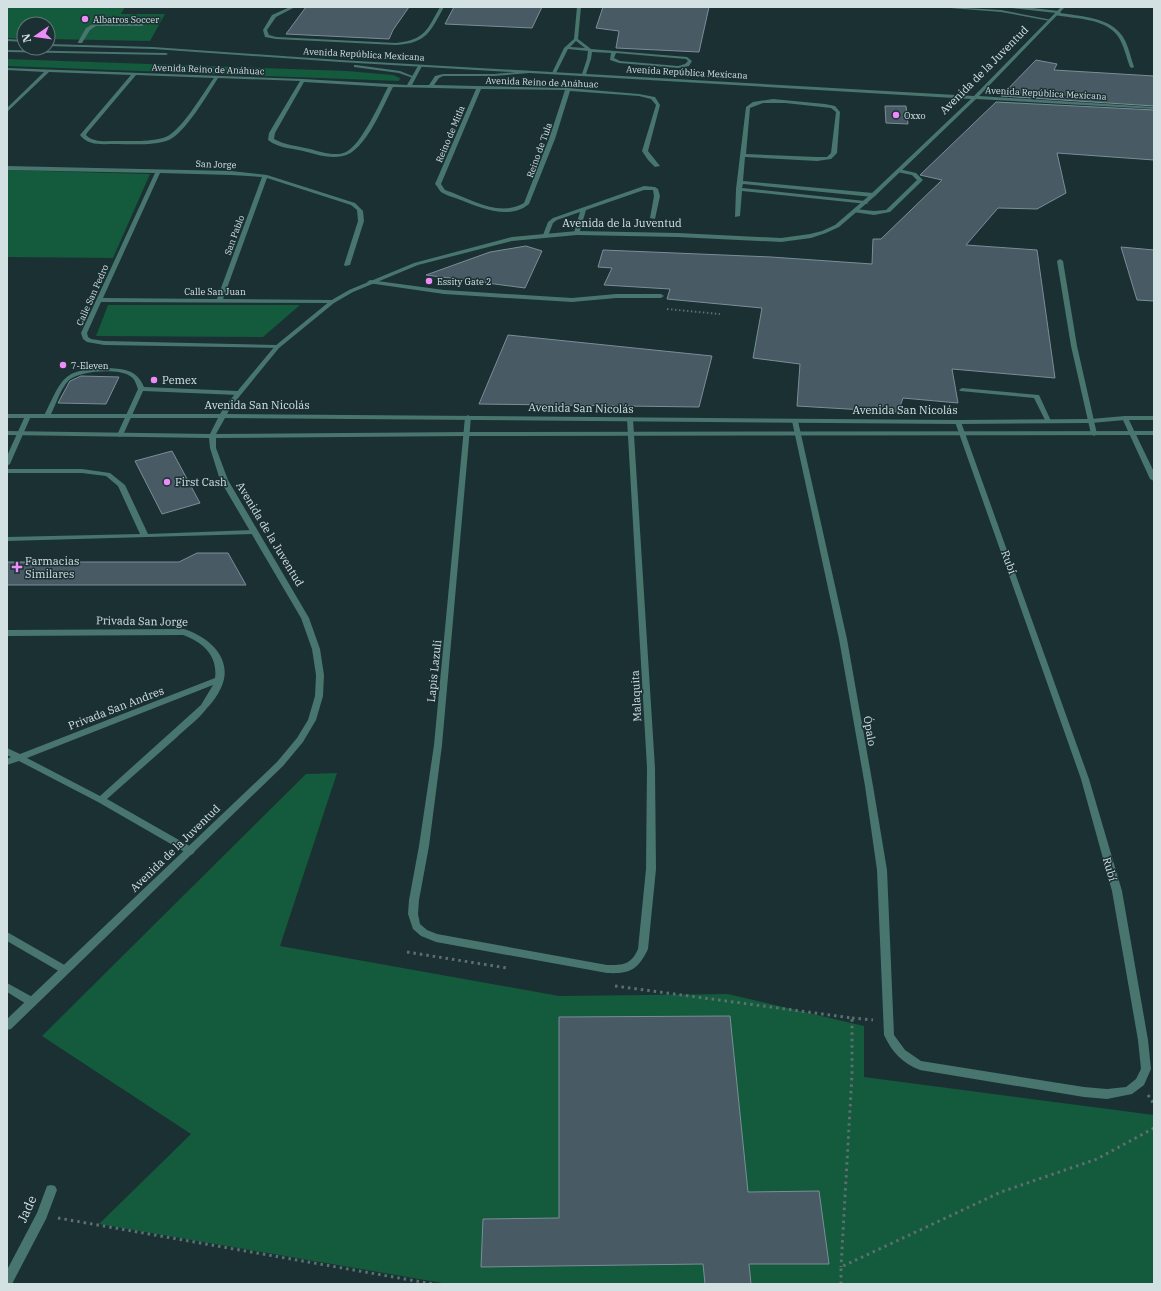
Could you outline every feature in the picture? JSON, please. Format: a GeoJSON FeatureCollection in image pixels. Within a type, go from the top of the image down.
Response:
{"type":"FeatureCollection","features":[{"type":"Feature","properties":{"kind":"street"},"geometry":{"type":"LineString","coordinates":[[293,7],[274,16],[265,30],[267,36],[283,39],[396,44],[413,43],[423,38],[442,7]]}},
{"type":"Feature","properties":{"kind":"street"},"geometry":{"type":"LineString","coordinates":[[554,73],[566,48],[576,39],[579,7]]}},
{"type":"Feature","properties":{"kind":"street"},"geometry":{"type":"LineString","coordinates":[[950,7],[1001,11],[1050,20]]}},
{"type":"Feature","properties":{"kind":"street"},"geometry":{"type":"LineString","coordinates":[[964,8],[980,7]]}},
{"type":"Feature","properties":{"kind":"street"},"geometry":{"type":"LineString","coordinates":[[1012,7],[1058,13],[1096,21],[1114,29],[1122,41],[1132,67]]}},
{"type":"Feature","properties":{"kind":"street","name":"Avenida de la Juventud"},"geometry":{"type":"LineString","coordinates":[[7,1026],[280,764],[300,740],[312,720],[319,696],[320,675],[316,649],[306,618],[253,532],[224,480],[212,448],[212,436],[222,416],[238,393],[277,346],[332,302],[370,282],[416,264],[455,252],[512,239],[577,233],[678,235],[781,240],[810,236],[824,232],[837,226],[865,203],[976,97],[1064,7]]}},
{"type":"Feature","properties":{"kind":"street"},"geometry":{"type":"LineString","coordinates":[[80,42],[88,29],[95,25],[142,25]]}},
{"type":"Feature","properties":{"kind":"street"},"geometry":{"type":"LineString","coordinates":[[576,39],[590,50]]}},
{"type":"Feature","properties":{"kind":"street","name":"Avenida República Mexicana"},"geometry":{"type":"LineString","coordinates":[[56,41],[154,44],[185,50]]}},
{"type":"Feature","properties":{"kind":"street","name":"Avenida República Mexicana"},"geometry":{"type":"LineString","coordinates":[[56,45],[153,48],[219,54]]}},
{"type":"Feature","properties":{"kind":"street"},"geometry":{"type":"LineString","coordinates":[[566,48],[614,51],[687,58],[690,60],[688,65],[678,67],[619,62],[612,59],[614,51]]}},
{"type":"Feature","properties":{"kind":"street","name":"Avenida República Mexicana"},"geometry":{"type":"LineString","coordinates":[[7,50],[219,54],[1154,108]]}},
{"type":"Feature","properties":{"kind":"street"},"geometry":{"type":"LineString","coordinates":[[584,74],[589,59],[590,50]]}},
{"type":"Feature","properties":{"kind":"street","name":"Avenida República Mexicana"},"geometry":{"type":"LineString","coordinates":[[7,55],[137,56],[180,54]]}},
{"type":"Feature","properties":{"kind":"street"},"geometry":{"type":"LineString","coordinates":[[340,61],[368,69],[400,72],[414,77]]}},
{"type":"Feature","properties":{"kind":"street"},"geometry":{"type":"LineString","coordinates":[[409,86],[420,66]]}},
{"type":"Feature","properties":{"kind":"street","name":"Avenida Reino de Anáhuac"},"geometry":{"type":"LineString","coordinates":[[7,70],[303,80],[391,86],[568,89],[639,95],[653,98],[658,105],[645,151],[657,166]]}},
{"type":"Feature","properties":{"kind":"street"},"geometry":{"type":"LineString","coordinates":[[7,111],[47,71]]}},
{"type":"Feature","properties":{"kind":"street","name":"Avenida Reino de Anáhuac"},"geometry":{"type":"LineString","coordinates":[[430,87],[437,77],[443,75],[494,75],[527,72]]}},
{"type":"Feature","properties":{"kind":"street"},"geometry":{"type":"LineString","coordinates":[[134,74],[85,132],[83,135],[85,138],[95,142],[152,142],[164,140],[180,129],[217,77]]}},
{"type":"Feature","properties":{"kind":"street"},"geometry":{"type":"LineString","coordinates":[[303,80],[272,133],[271,140],[279,144],[326,156],[348,154],[358,146],[391,86]]}},
{"type":"Feature","properties":{"kind":"street","name":"Reino de Mitla"},"geometry":{"type":"LineString","coordinates":[[479,87],[438,184],[449,193],[496,210],[515,210]]}},
{"type":"Feature","properties":{"kind":"street","name":"Reino de Tula"},"geometry":{"type":"LineString","coordinates":[[515,210],[524,206],[529,200],[552,139],[568,89]]}},
{"type":"Feature","properties":{"kind":"street"},"geometry":{"type":"LineString","coordinates":[[738,216],[740,186],[743,155],[748,107],[752,104],[771,101],[825,105],[832,107],[838,112],[834,153],[829,158],[817,159],[743,155]]}},
{"type":"Feature","properties":{"kind":"street","name":"San Jorge"},"geometry":{"type":"LineString","coordinates":[[7,168],[265,176],[359,207],[362,215],[361,221],[347,265]]}},
{"type":"Feature","properties":{"kind":"street"},"geometry":{"type":"LineString","coordinates":[[855,211],[879,213],[888,211],[920,180],[914,174],[898,171]]}},
{"type":"Feature","properties":{"kind":"street","name":"Calle San Pedro"},"geometry":{"type":"LineString","coordinates":[[158,172],[84,333],[85,338],[96,343],[277,346]]}},
{"type":"Feature","properties":{"kind":"street","name":"San Pablo"},"geometry":{"type":"LineString","coordinates":[[220,300],[265,176]]}},
{"type":"Feature","properties":{"kind":"street"},"geometry":{"type":"LineString","coordinates":[[740,186],[873,195]]}},
{"type":"Feature","properties":{"kind":"street"},"geometry":{"type":"LineString","coordinates":[[740,186],[865,203]]}},
{"type":"Feature","properties":{"kind":"street"},"geometry":{"type":"LineString","coordinates":[[546,235],[551,222],[555,219],[639,189],[652,188],[655,189],[657,193],[653,218]]}},
{"type":"Feature","properties":{"kind":"street"},"geometry":{"type":"LineString","coordinates":[[577,233],[583,210]]}},
{"type":"Feature","properties":{"kind":"street"},"geometry":{"type":"LineString","coordinates":[[1060,260],[1074,346],[1094,434]]}},
{"type":"Feature","properties":{"kind":"street"},"geometry":{"type":"LineString","coordinates":[[370,282],[444,292],[572,300],[622,296],[661,296]]}},
{"type":"Feature","properties":{"kind":"street","name":"Calle San Juan"},"geometry":{"type":"LineString","coordinates":[[99,300],[332,302]]}},
{"type":"Feature","properties":{"kind":"street"},"geometry":{"type":"LineString","coordinates":[[47,416],[67,378],[78,372],[98,370],[125,372],[132,374],[138,380],[141,388],[120,435]]}},
{"type":"Feature","properties":{"kind":"street"},"geometry":{"type":"LineString","coordinates":[[141,388],[238,393]]}},
{"type":"Feature","properties":{"kind":"street"},"geometry":{"type":"LineString","coordinates":[[962,390],[1037,396],[1048,421]]}},
{"type":"Feature","properties":{"kind":"street","name":"Avenida San Nicolás"},"geometry":{"type":"LineString","coordinates":[[7,416],[468,417],[958,422],[1091,421],[1125,418],[1154,418]]}},
{"type":"Feature","properties":{"kind":"street"},"geometry":{"type":"LineString","coordinates":[[7,464],[28,416]]}},
{"type":"Feature","properties":{"kind":"street","name":"Lapis Lazuli"},"geometry":{"type":"LineString","coordinates":[[416,926],[413,914],[414,900],[424,846],[438,745],[468,417]]}},
{"type":"Feature","properties":{"kind":"street"},"geometry":{"type":"LineString","coordinates":[[1125,418],[1154,479]]}},
{"type":"Feature","properties":{"kind":"street","name":"Malaquita"},"geometry":{"type":"LineString","coordinates":[[416,926],[424,934],[436,938],[607,970],[620,970],[630,967],[638,960],[643,949],[651,869],[650,753],[630,419]]}},
{"type":"Feature","properties":{"kind":"street","name":"Ópalo"},"geometry":{"type":"LineString","coordinates":[[795,421],[843,639],[880,855],[882,870],[888,1035],[895,1049]]}},
{"type":"Feature","properties":{"kind":"street","name":"Rubí"},"geometry":{"type":"LineString","coordinates":[[895,1049],[907,1059],[920,1065],[1099,1094],[1128,1091],[1140,1082],[1146,1069],[1144,1040],[1117,891],[1085,779],[958,422]]}},
{"type":"Feature","properties":{"kind":"street"},"geometry":{"type":"LineString","coordinates":[[7,433],[212,436],[630,433],[1154,433]]}},
{"type":"Feature","properties":{"kind":"street"},"geometry":{"type":"LineString","coordinates":[[7,471],[82,471],[108,474],[121,484],[145,536]]}},
{"type":"Feature","properties":{"kind":"street"},"geometry":{"type":"LineString","coordinates":[[7,538],[145,536],[253,532]]}},
{"type":"Feature","properties":{"kind":"street","name":"Privada San Jorge"},"geometry":{"type":"LineString","coordinates":[[7,633],[184,632],[195,635],[204,640],[217,655],[220,666],[220,679]]}},
{"type":"Feature","properties":{"kind":"street"},"geometry":{"type":"LineString","coordinates":[[101,800],[204,707],[214,693],[220,679]]}},
{"type":"Feature","properties":{"kind":"street","name":"Privada San Andres"},"geometry":{"type":"LineString","coordinates":[[7,762],[220,679]]}},
{"type":"Feature","properties":{"kind":"street"},"geometry":{"type":"LineString","coordinates":[[7,751],[101,800],[190,851]]}},
{"type":"Feature","properties":{"kind":"street"},"geometry":{"type":"LineString","coordinates":[[7,936],[65,970]]}},
{"type":"Feature","properties":{"kind":"street"},"geometry":{"type":"LineString","coordinates":[[7,987],[32,1002]]}},
{"type":"Feature","properties":{"kind":"street","name":"Jade"},"geometry":{"type":"LineString","coordinates":[[7,1282],[42,1215],[50,1190]]}},
{"type":"Feature","properties":{"kind":"path"},"geometry":{"type":"LineString","coordinates":[[661,308],[720,314]]}},
{"type":"Feature","properties":{"kind":"path"},"geometry":{"type":"LineString","coordinates":[[407,952],[514,970]]}},
{"type":"Feature","properties":{"kind":"path"},"geometry":{"type":"LineString","coordinates":[[614,986],[888,1022]]}},
{"type":"Feature","properties":{"kind":"path"},"geometry":{"type":"LineString","coordinates":[[841,1284],[852,1074],[852,1018]]}},
{"type":"Feature","properties":{"kind":"path"},"geometry":{"type":"LineString","coordinates":[[841,1267],[1002,1192],[1097,1159],[1154,1128]]}},
{"type":"Feature","properties":{"kind":"path"},"geometry":{"type":"LineString","coordinates":[[42,1215],[433,1284]]}},
{"type":"Feature","properties":{"kind":"green space","name":"Albatros Soccer"},"geometry":{"type":"Polygon","coordinates":[[[7,7],[125,7],[121,14],[165,14],[150,41],[56,39],[56,16],[16,16],[16,39],[7,38],[7,7]]]}},
{"type":"Feature","properties":{"kind":"green space"},"geometry":{"type":"Polygon","coordinates":[[[7,59],[347,71],[393,75],[400,78],[399,81],[7,66],[7,59]]]}},
{"type":"Feature","properties":{"kind":"green space"},"geometry":{"type":"Polygon","coordinates":[[[7,170],[150,174],[113,258],[7,257],[7,170]]]}},
{"type":"Feature","properties":{"kind":"green space"},"geometry":{"type":"Polygon","coordinates":[[[108,305],[300,305],[263,337],[96,336],[108,305]]]}},
{"type":"Feature","properties":{"kind":"green space"},"geometry":{"type":"Polygon","coordinates":[[[337,773],[280,946],[559,996],[728,994],[864,1026],[864,1077],[1154,1115],[1154,1284],[448,1284],[99,1224],[191,1134],[42,1036],[306,774],[337,773]]]}},
{"type":"Feature","properties":{"kind":"building"},"geometry":{"type":"Polygon","coordinates":[[[306,7],[409,7],[393,30],[389,39],[286,34],[306,7]]]}},
{"type":"Feature","properties":{"kind":"building"},"geometry":{"type":"Polygon","coordinates":[[[454,7],[542,7],[532,28],[445,24],[454,7]]]}},
{"type":"Feature","properties":{"kind":"building"},"geometry":{"type":"Polygon","coordinates":[[[603,7],[709,7],[699,52],[616,48],[619,31],[596,28],[603,7]]]}},
{"type":"Feature","properties":{"kind":"building"},"geometry":{"type":"Polygon","coordinates":[[[1036,60],[1057,64],[1054,70],[1154,76],[1154,106],[1001,96],[1036,60]]]}},
{"type":"Feature","properties":{"kind":"building"},"geometry":{"type":"Polygon","coordinates":[[[996,102],[1154,110],[1154,160],[1057,153],[1066,193],[1037,209],[998,208],[966,245],[1037,250],[1055,378],[952,369],[958,403],[903,398],[898,412],[797,406],[800,364],[753,358],[762,308],[667,299],[670,289],[604,285],[612,268],[598,267],[603,250],[771,257],[872,264],[873,239],[881,239],[942,180],[920,175],[996,102]]]}},
{"type":"Feature","properties":{"kind":"building","name":"Oxxo"},"geometry":{"type":"Polygon","coordinates":[[[885,106],[906,106],[908,124],[886,123],[885,106]]]}},
{"type":"Feature","properties":{"kind":"building"},"geometry":{"type":"Polygon","coordinates":[[[526,246],[542,251],[525,288],[426,275],[490,252],[526,246]]]}},
{"type":"Feature","properties":{"kind":"building"},"geometry":{"type":"Polygon","coordinates":[[[1121,247],[1154,250],[1154,301],[1137,300],[1121,247]]]}},
{"type":"Feature","properties":{"kind":"building"},"geometry":{"type":"Polygon","coordinates":[[[508,335],[712,356],[699,407],[479,404],[508,335]]]}},
{"type":"Feature","properties":{"kind":"building"},"geometry":{"type":"Polygon","coordinates":[[[81,376],[119,377],[106,404],[58,403],[70,381],[81,376]]]}},
{"type":"Feature","properties":{"kind":"building","name":"First Cash"},"geometry":{"type":"Polygon","coordinates":[[[172,451],[200,503],[162,514],[135,461],[172,451]]]}},
{"type":"Feature","properties":{"kind":"building"},"geometry":{"type":"Polygon","coordinates":[[[197,553],[228,553],[246,585],[7,585],[7,562],[179,562],[197,553]]]}},
{"type":"Feature","properties":{"kind":"building"},"geometry":{"type":"Polygon","coordinates":[[[730,1016],[748,1192],[819,1191],[829,1264],[749,1264],[751,1284],[705,1284],[703,1264],[481,1267],[483,1219],[559,1218],[559,1017],[730,1016]]]}},
{"type":"Feature","properties":{"kind":"place","name":"Albatros Soccer"},"geometry":{"type":"Point","coordinates":[85,19]}},
{"type":"Feature","properties":{"kind":"place","name":"Oxxo"},"geometry":{"type":"Point","coordinates":[896,115]}},
{"type":"Feature","properties":{"kind":"place","name":"Essity Gate 2"},"geometry":{"type":"Point","coordinates":[429,281]}},
{"type":"Feature","properties":{"kind":"place","name":"7-Eleven"},"geometry":{"type":"Point","coordinates":[63,365]}},
{"type":"Feature","properties":{"kind":"place","name":"Pemex"},"geometry":{"type":"Point","coordinates":[154,380]}},
{"type":"Feature","properties":{"kind":"place","name":"First Cash"},"geometry":{"type":"Point","coordinates":[167,482]}},
{"type":"Feature","properties":{"kind":"place","name":"Farmacias Similares"},"geometry":{"type":"Point","coordinates":[17,567]}}]}
